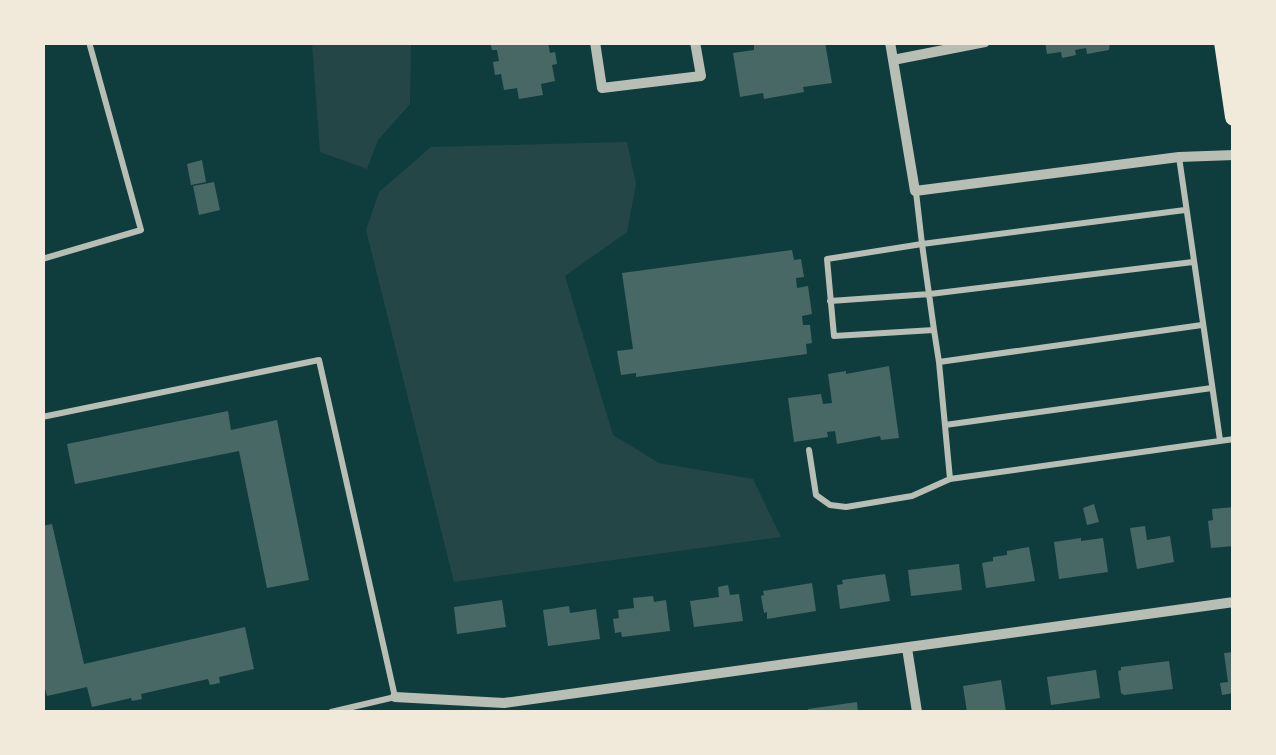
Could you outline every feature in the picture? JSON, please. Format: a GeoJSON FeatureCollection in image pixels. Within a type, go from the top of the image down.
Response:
{"type":"FeatureCollection","features":[{"type":"Feature","properties":{"kind":"main road"},"geometry":{"type":"LineString","coordinates":[[1223,42],[1234,117]]}},
{"type":"Feature","properties":{"kind":"street"},"geometry":{"type":"LineString","coordinates":[[595,42],[602,88],[701,76],[695,42]]}},
{"type":"Feature","properties":{"kind":"street"},"geometry":{"type":"LineString","coordinates":[[890,42],[916,191],[1179,157],[1234,155]]}},
{"type":"Feature","properties":{"kind":"street"},"geometry":{"type":"LineString","coordinates":[[893,60],[985,42]]}},
{"type":"Feature","properties":{"kind":"street"},"geometry":{"type":"LineString","coordinates":[[395,697],[504,703],[1234,602]]}},
{"type":"Feature","properties":{"kind":"street"},"geometry":{"type":"LineString","coordinates":[[908,648],[916,712]]}},
{"type":"Feature","properties":{"kind":"lane"},"geometry":{"type":"LineString","coordinates":[[42,259],[141,230],[89,42]]}},
{"type":"Feature","properties":{"kind":"lane"},"geometry":{"type":"LineString","coordinates":[[1179,157],[1220,440]]}},
{"type":"Feature","properties":{"kind":"lane"},"geometry":{"type":"LineString","coordinates":[[916,191],[950,479]]}},
{"type":"Feature","properties":{"kind":"lane"},"geometry":{"type":"LineString","coordinates":[[934,330],[834,336],[827,259],[1185,210]]}},
{"type":"Feature","properties":{"kind":"lane"},"geometry":{"type":"LineString","coordinates":[[830,301],[930,294],[1193,262]]}},
{"type":"Feature","properties":{"kind":"lane"},"geometry":{"type":"LineString","coordinates":[[939,362],[1202,325]]}},
{"type":"Feature","properties":{"kind":"lane"},"geometry":{"type":"LineString","coordinates":[[42,417],[320,360],[395,697],[331,712]]}},
{"type":"Feature","properties":{"kind":"lane"},"geometry":{"type":"LineString","coordinates":[[945,424],[1212,388]]}},
{"type":"Feature","properties":{"kind":"lane"},"geometry":{"type":"LineString","coordinates":[[809,450],[816,494],[830,505],[846,507],[912,496],[950,479],[1234,438]]}},
{"type":"Feature","properties":{"kind":"shaded area"},"geometry":{"type":"Polygon","coordinates":[[[312,43],[411,43],[410,104],[378,140],[367,169],[320,152],[312,43]]]}},
{"type":"Feature","properties":{"kind":"shaded area"},"geometry":{"type":"Polygon","coordinates":[[[627,142],[636,184],[627,232],[565,276],[613,435],[659,463],[753,479],[781,537],[454,582],[366,230],[379,192],[431,147],[627,142]]]}},
{"type":"Feature","properties":{"kind":"building"},"geometry":{"type":"Polygon","coordinates":[[[490,42],[548,42],[550,53],[555,52],[555,81],[541,84],[543,95],[519,99],[517,88],[504,90],[501,74],[495,75],[493,62],[499,61],[497,50],[492,50],[490,42]]]}},
{"type":"Feature","properties":{"kind":"building"},"geometry":{"type":"Polygon","coordinates":[[[825,42],[832,83],[764,99],[763,93],[740,97],[733,53],[754,50],[754,45],[825,42]]]}},
{"type":"Feature","properties":{"kind":"building"},"geometry":{"type":"Polygon","coordinates":[[[1045,42],[1110,42],[1109,50],[1087,54],[1086,48],[1062,58],[1061,52],[1047,54],[1045,42]]]}},
{"type":"Feature","properties":{"kind":"building"},"geometry":{"type":"Polygon","coordinates":[[[202,160],[206,182],[191,185],[187,164],[202,160]]]}},
{"type":"Feature","properties":{"kind":"building"},"geometry":{"type":"Polygon","coordinates":[[[214,182],[220,210],[199,215],[193,186],[214,182]]]}},
{"type":"Feature","properties":{"kind":"building"},"geometry":{"type":"Polygon","coordinates":[[[792,250],[794,260],[801,259],[804,277],[796,278],[797,288],[808,286],[812,314],[802,316],[803,325],[810,325],[812,343],[806,344],[807,354],[636,377],[636,373],[621,375],[617,351],[633,349],[622,273],[792,250]]]}},
{"type":"Feature","properties":{"kind":"building"},"geometry":{"type":"Polygon","coordinates":[[[889,366],[899,438],[881,440],[880,436],[837,444],[835,431],[827,432],[828,437],[794,442],[788,398],[821,394],[823,404],[832,403],[828,374],[889,366]]]}},
{"type":"Feature","properties":{"kind":"building"},"geometry":{"type":"Polygon","coordinates":[[[228,411],[231,430],[277,420],[309,580],[267,588],[239,451],[75,484],[67,444],[228,411]]]}},
{"type":"Feature","properties":{"kind":"building"},"geometry":{"type":"Polygon","coordinates":[[[1094,504],[1099,522],[1087,525],[1083,508],[1094,504]]]}},
{"type":"Feature","properties":{"kind":"building"},"geometry":{"type":"Polygon","coordinates":[[[1234,507],[1234,546],[1211,548],[1208,521],[1213,520],[1212,509],[1234,507]]]}},
{"type":"Feature","properties":{"kind":"building"},"geometry":{"type":"Polygon","coordinates":[[[52,524],[84,664],[245,627],[254,669],[219,677],[220,683],[210,685],[208,679],[141,694],[142,699],[92,707],[87,687],[47,696],[42,678],[42,526],[52,524]]]}},
{"type":"Feature","properties":{"kind":"building"},"geometry":{"type":"Polygon","coordinates":[[[1145,526],[1147,540],[1170,536],[1174,562],[1137,569],[1130,528],[1145,526]]]}},
{"type":"Feature","properties":{"kind":"building"},"geometry":{"type":"Polygon","coordinates":[[[1103,538],[1108,572],[1059,579],[1054,542],[1103,538]]]}},
{"type":"Feature","properties":{"kind":"building"},"geometry":{"type":"Polygon","coordinates":[[[1029,547],[1035,581],[986,588],[982,563],[1007,555],[1007,551],[1029,547]]]}},
{"type":"Feature","properties":{"kind":"building"},"geometry":{"type":"Polygon","coordinates":[[[959,564],[962,590],[911,596],[908,570],[959,564]]]}},
{"type":"Feature","properties":{"kind":"building"},"geometry":{"type":"Polygon","coordinates":[[[885,574],[890,601],[840,609],[837,585],[843,584],[842,580],[885,574]]]}},
{"type":"Feature","properties":{"kind":"building"},"geometry":{"type":"Polygon","coordinates":[[[812,583],[816,611],[767,619],[763,591],[812,583]]]}},
{"type":"Feature","properties":{"kind":"building"},"geometry":{"type":"Polygon","coordinates":[[[728,585],[730,595],[739,594],[743,621],[694,627],[690,601],[719,597],[718,587],[728,585]]]}},
{"type":"Feature","properties":{"kind":"building"},"geometry":{"type":"Polygon","coordinates":[[[653,596],[654,602],[666,600],[670,631],[622,637],[621,632],[615,633],[613,619],[619,618],[618,610],[634,608],[633,598],[653,596]]]}},
{"type":"Feature","properties":{"kind":"building"},"geometry":{"type":"Polygon","coordinates":[[[502,600],[506,627],[457,634],[454,607],[502,600]]]}},
{"type":"Feature","properties":{"kind":"building"},"geometry":{"type":"Polygon","coordinates":[[[569,606],[570,613],[596,609],[600,639],[548,646],[543,610],[569,606]]]}},
{"type":"Feature","properties":{"kind":"building"},"geometry":{"type":"Polygon","coordinates":[[[1234,652],[1234,693],[1222,695],[1220,683],[1228,682],[1224,653],[1234,652]]]}},
{"type":"Feature","properties":{"kind":"building"},"geometry":{"type":"Polygon","coordinates":[[[1169,661],[1173,689],[1121,693],[1121,667],[1169,661]]]}},
{"type":"Feature","properties":{"kind":"building"},"geometry":{"type":"Polygon","coordinates":[[[1096,670],[1100,698],[1051,705],[1047,677],[1096,670]]]}},
{"type":"Feature","properties":{"kind":"building"},"geometry":{"type":"Polygon","coordinates":[[[1001,680],[1006,712],[967,712],[963,686],[1001,680]]]}},
{"type":"Feature","properties":{"kind":"building"},"geometry":{"type":"Polygon","coordinates":[[[857,702],[858,712],[808,712],[808,709],[857,702]]]}}]}
